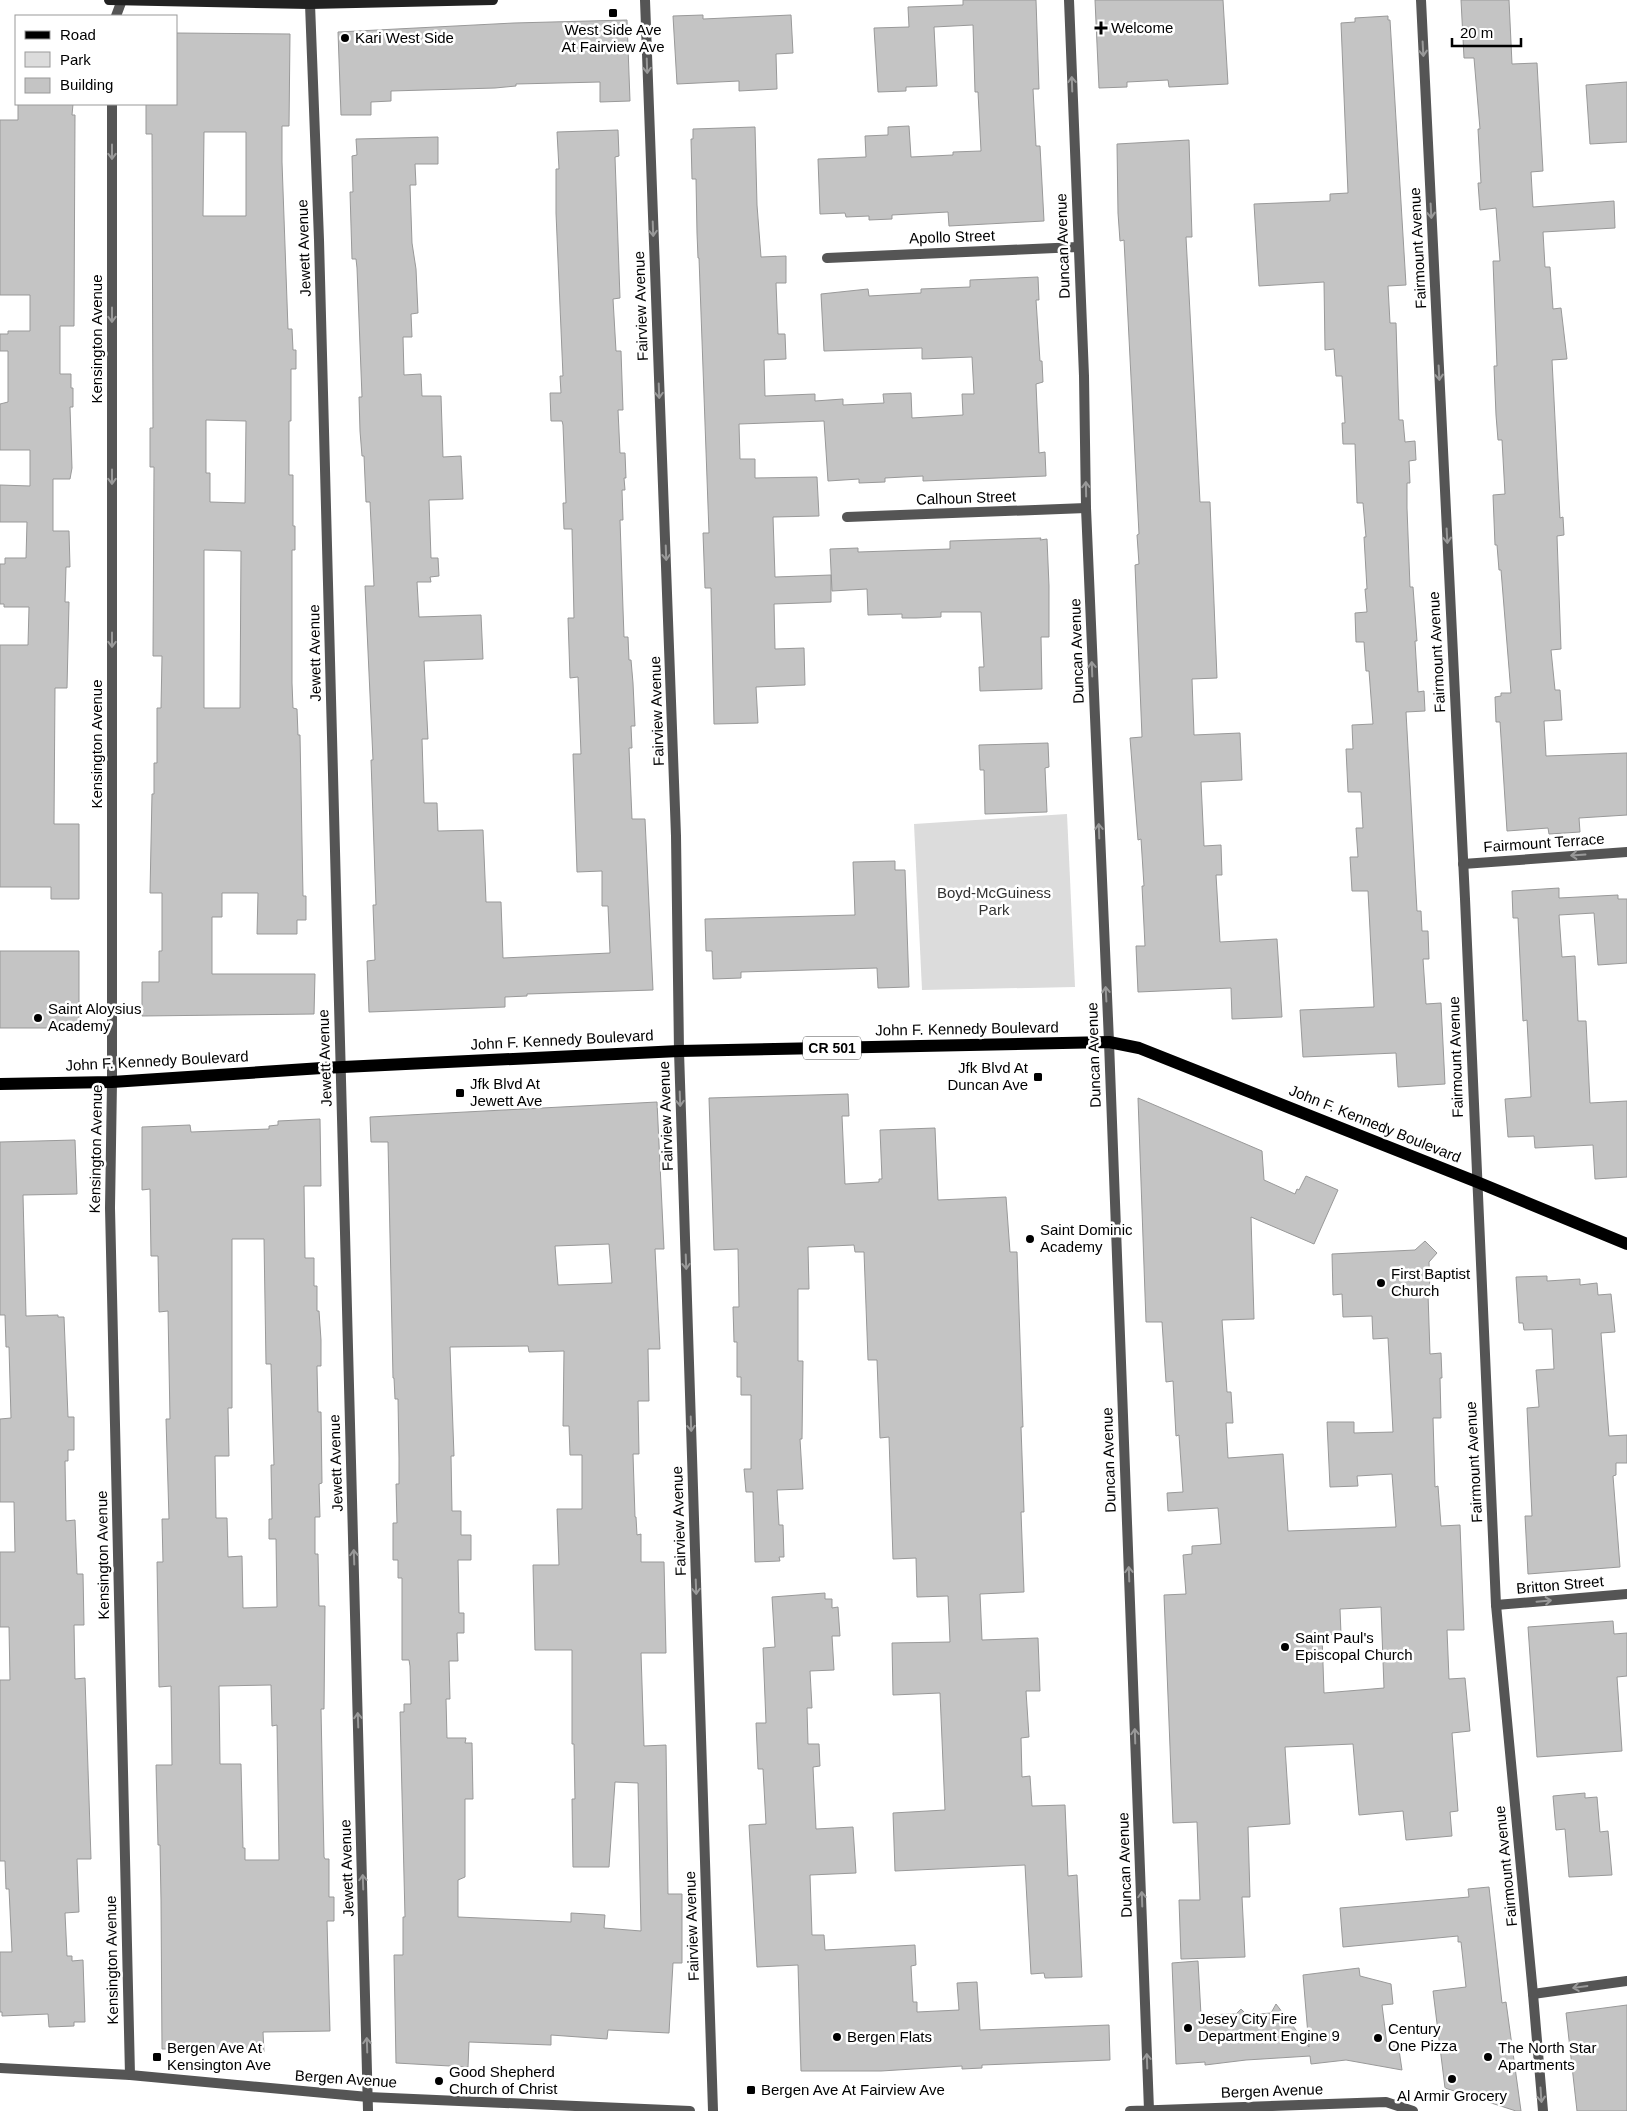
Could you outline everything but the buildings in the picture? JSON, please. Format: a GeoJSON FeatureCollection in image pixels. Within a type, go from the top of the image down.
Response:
{"type":"FeatureCollection","features":[{"type":"Feature","properties":{"kind":"main road"},"geometry":{"type":"LineString","coordinates":[[109,0],[310,4],[493,0]]}},
{"type":"Feature","properties":{"kind":"main road","name":"John F. Kennedy Boulevard"},"geometry":{"type":"LineString","coordinates":[[0,1084],[112,1082],[341,1067],[679,1050],[1109,1042],[1139,1048],[1477,1182],[1627,1244]]}},
{"type":"Feature","properties":{"kind":"street"},"geometry":{"type":"LineString","coordinates":[[116,15],[122,0]]}},
{"type":"Feature","properties":{"kind":"street","name":"Fairview Avenue"},"geometry":{"type":"LineString","coordinates":[[645,0],[676,836],[679,1050],[713,2111]]}},
{"type":"Feature","properties":{"kind":"street","name":"Duncan Avenue"},"geometry":{"type":"LineString","coordinates":[[1069,0],[1084,376],[1086,508],[1109,1042],[1149,2110]]}},
{"type":"Feature","properties":{"kind":"street","name":"Fairmount Avenue"},"geometry":{"type":"LineString","coordinates":[[1421,0],[1463,864],[1496,1605],[1543,2111]]}},
{"type":"Feature","properties":{"kind":"street","name":"Jewett Avenue"},"geometry":{"type":"LineString","coordinates":[[310,4],[320,240],[368,2111]]}},
{"type":"Feature","properties":{"kind":"street","name":"Kensington Avenue"},"geometry":{"type":"LineString","coordinates":[[112,105],[112,1082],[110,1208],[130,2075]]}},
{"type":"Feature","properties":{"kind":"street","name":"Apollo Street"},"geometry":{"type":"LineString","coordinates":[[828,258],[1078,247]]}},
{"type":"Feature","properties":{"kind":"street","name":"Calhoun Street"},"geometry":{"type":"LineString","coordinates":[[847,517],[1086,508]]}},
{"type":"Feature","properties":{"kind":"street","name":"Fairmount Terrace"},"geometry":{"type":"LineString","coordinates":[[1463,864],[1627,852]]}},
{"type":"Feature","properties":{"kind":"street","name":"Britton Street"},"geometry":{"type":"LineString","coordinates":[[1496,1605],[1627,1594]]}},
{"type":"Feature","properties":{"kind":"street"},"geometry":{"type":"LineString","coordinates":[[1533,1994],[1627,1981]]}},
{"type":"Feature","properties":{"kind":"street","name":"Bergen Avenue"},"geometry":{"type":"LineString","coordinates":[[0,2068],[130,2075],[368,2096],[690,2111]]}},
{"type":"Feature","properties":{"kind":"street","name":"Bergen Avenue"},"geometry":{"type":"LineString","coordinates":[[1130,2111],[1386,2102],[1414,2111]]}},
{"type":"Feature","properties":{"kind":"green space","name":"Boyd-McGuiness Park"},"geometry":{"type":"Polygon","coordinates":[[[1067,814],[1075,987],[922,990],[914,824],[1067,814]]]}},
{"type":"Feature","properties":{"kind":"place","name":"West Side Ave At Fairview Ave"},"geometry":{"type":"Point","coordinates":[613,13]}},
{"type":"Feature","properties":{"kind":"place","name":"Welcome"},"geometry":{"type":"Point","coordinates":[1101,28]}},
{"type":"Feature","properties":{"kind":"place","name":"Kari West Side"},"geometry":{"type":"Point","coordinates":[345,38]}},
{"type":"Feature","properties":{"kind":"place","name":"Saint Aloysius Academy"},"geometry":{"type":"Point","coordinates":[38,1018]}},
{"type":"Feature","properties":{"kind":"place","name":"Jfk Blvd At Duncan Ave"},"geometry":{"type":"Point","coordinates":[1038,1077]}},
{"type":"Feature","properties":{"kind":"place","name":"Jfk Blvd At Jewett Ave"},"geometry":{"type":"Point","coordinates":[460,1093]}},
{"type":"Feature","properties":{"kind":"place","name":"Saint Dominic Academy"},"geometry":{"type":"Point","coordinates":[1030,1239]}},
{"type":"Feature","properties":{"kind":"place","name":"First Baptist Church"},"geometry":{"type":"Point","coordinates":[1381,1283]}},
{"type":"Feature","properties":{"kind":"place","name":"Saint Paul's Episcopal Church"},"geometry":{"type":"Point","coordinates":[1285,1647]}},
{"type":"Feature","properties":{"kind":"place","name":"Jesey City Fire Department Engine 9"},"geometry":{"type":"Point","coordinates":[1188,2028]}},
{"type":"Feature","properties":{"kind":"place","name":"Bergen Flats"},"geometry":{"type":"Point","coordinates":[837,2037]}},
{"type":"Feature","properties":{"kind":"place","name":"Century One Pizza"},"geometry":{"type":"Point","coordinates":[1378,2038]}},
{"type":"Feature","properties":{"kind":"place","name":"Bergen Ave At Kensington Ave"},"geometry":{"type":"Point","coordinates":[157,2057]}},
{"type":"Feature","properties":{"kind":"place","name":"The North Star Apartments"},"geometry":{"type":"Point","coordinates":[1488,2057]}},
{"type":"Feature","properties":{"kind":"place","name":"Al Armir Grocery"},"geometry":{"type":"Point","coordinates":[1452,2079]}},
{"type":"Feature","properties":{"kind":"place","name":"Good Shepherd Church of Christ"},"geometry":{"type":"Point","coordinates":[439,2081]}},
{"type":"Feature","properties":{"kind":"place","name":"Bergen Ave At Fairview Ave"},"geometry":{"type":"Point","coordinates":[751,2090]}}]}
